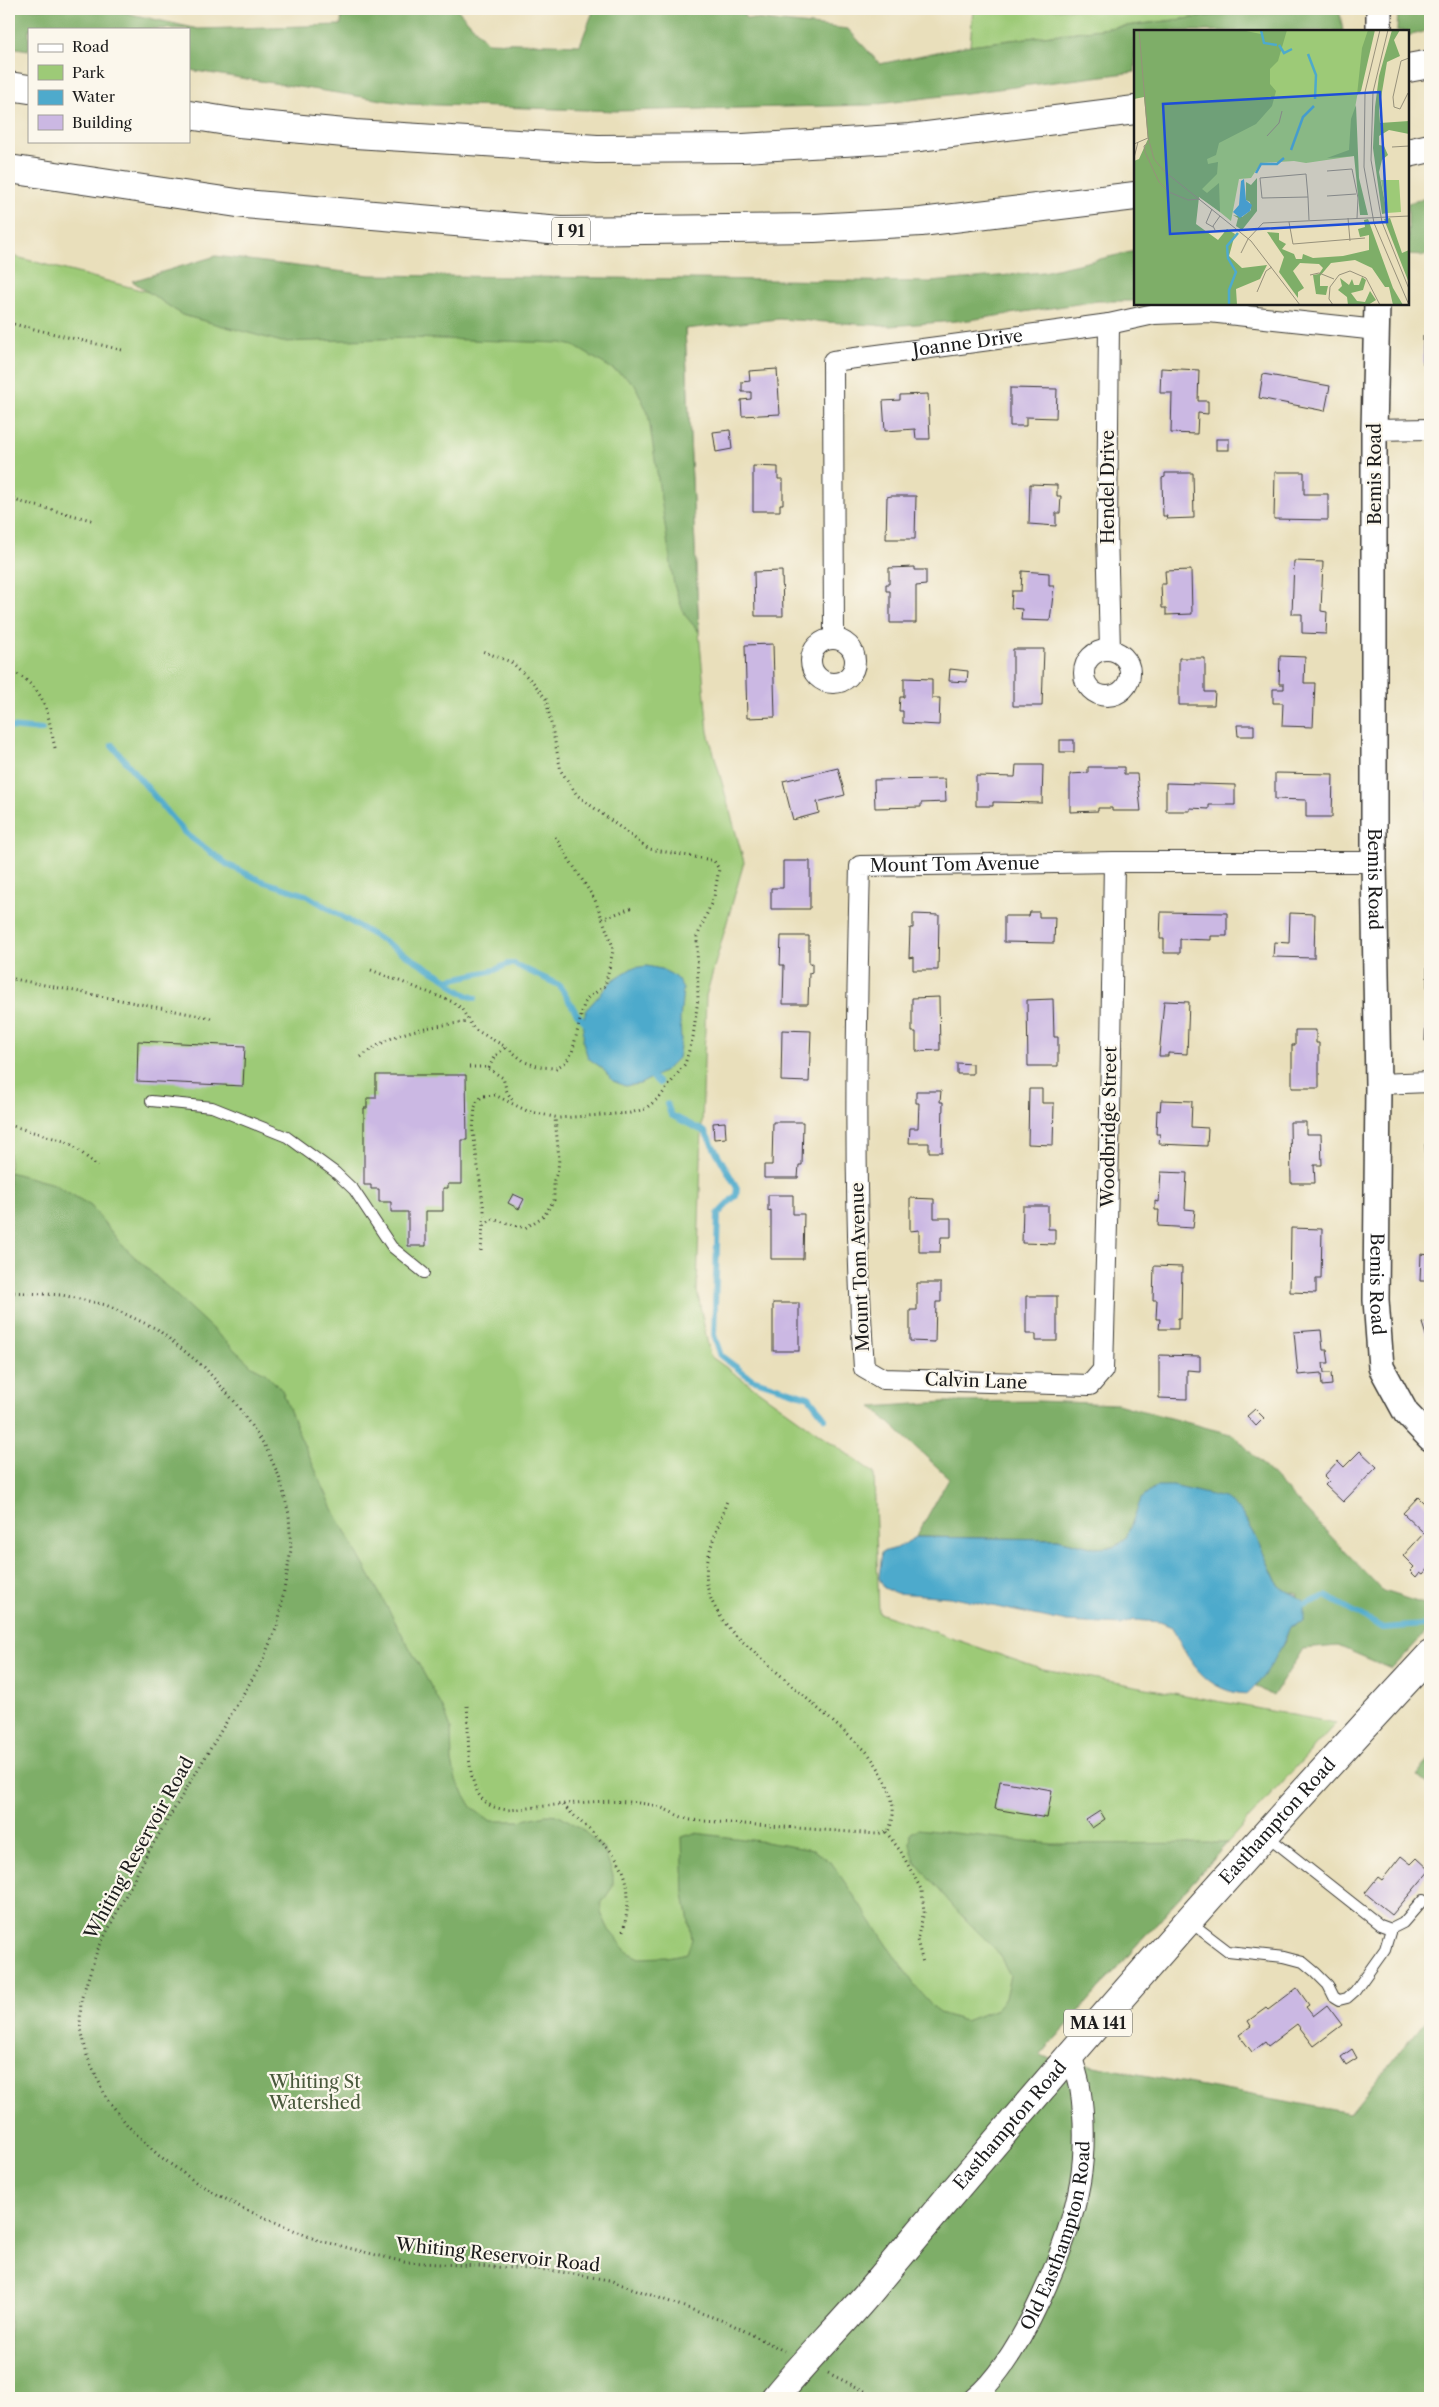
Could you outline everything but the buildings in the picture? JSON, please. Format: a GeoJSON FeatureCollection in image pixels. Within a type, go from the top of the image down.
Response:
{"type":"FeatureCollection","features":[{"type":"Feature","properties":{"kind":"main road"},"geometry":{"type":"LineString","coordinates":[[1409,68],[1430,64]]}},
{"type":"Feature","properties":{"kind":"main road"},"geometry":{"type":"LineString","coordinates":[[9,86],[28,89]]}},
{"type":"Feature","properties":{"kind":"main road"},"geometry":{"type":"LineString","coordinates":[[190,115],[238,123],[355,134],[597,149],[734,148],[911,138],[1134,110]]}},
{"type":"Feature","properties":{"kind":"main road"},"geometry":{"type":"LineString","coordinates":[[1409,153],[1430,148]]}},
{"type":"Feature","properties":{"kind":"main road","name":"I 91"},"geometry":{"type":"LineString","coordinates":[[9,169],[244,204],[561,231],[814,228],[920,222],[1134,196]]}},
{"type":"Feature","properties":{"kind":"main road","name":"Easthampton Road"},"geometry":{"type":"LineString","coordinates":[[775,2398],[851,2314],[963,2178],[1188,1921],[1430,1655]]}},
{"type":"Feature","properties":{"kind":"street"},"geometry":{"type":"LineString","coordinates":[[1379,9],[1379,30]]}},
{"type":"Feature","properties":{"kind":"street","name":"Bemis Road"},"geometry":{"type":"LineString","coordinates":[[1377,305],[1374,430],[1374,862],[1378,1084],[1376,1300],[1380,1367],[1406,1414],[1430,1438]]}},
{"type":"Feature","properties":{"kind":"street","name":"Joanne Drive"},"geometry":{"type":"LineString","coordinates":[[834,639],[832,361],[1110,324],[1154,314],[1209,312],[1377,330]]}},
{"type":"Feature","properties":{"kind":"street","name":"Hendel Drive"},"geometry":{"type":"LineString","coordinates":[[1110,324],[1107,532],[1110,650]]}},
{"type":"Feature","properties":{"kind":"street"},"geometry":{"type":"LineString","coordinates":[[1374,430],[1430,429]]}},
{"type":"Feature","properties":{"kind":"street","name":"Mount Tom Avenue"},"geometry":{"type":"LineString","coordinates":[[867,1369],[864,1368],[858,1276],[855,1041],[860,866],[1114,862],[1374,862]]}},
{"type":"Feature","properties":{"kind":"street","name":"Woodbridge Street"},"geometry":{"type":"LineString","coordinates":[[1086,1384],[1090,1385],[1103,1370],[1114,862]]}},
{"type":"Feature","properties":{"kind":"street"},"geometry":{"type":"LineString","coordinates":[[1378,1084],[1430,1082]]}},
{"type":"Feature","properties":{"kind":"street","name":"Calvin Lane"},"geometry":{"type":"LineString","coordinates":[[867,1369],[883,1378],[1086,1384]]}},
{"type":"Feature","properties":{"kind":"street","name":"Old Easthampton Road"},"geometry":{"type":"LineString","coordinates":[[974,2398],[994,2379],[1038,2309],[1064,2240],[1080,2183],[1083,2130],[1080,2088],[1071,2054]]}},
{"type":"Feature","properties":{"kind":"lane"},"geometry":{"type":"LineString","coordinates":[[151,1101],[212,1106],[287,1137],[335,1172],[354,1190],[392,1247],[424,1273]]}},
{"type":"Feature","properties":{"kind":"lane"},"geometry":{"type":"LineString","coordinates":[[1266,1834],[1380,1925],[1391,1929],[1403,1923],[1423,1900]]}},
{"type":"Feature","properties":{"kind":"lane"},"geometry":{"type":"LineString","coordinates":[[1188,1921],[1228,1951],[1284,1957],[1303,1962],[1328,1985],[1334,1996],[1339,2000],[1347,1998],[1360,1984],[1385,1949],[1391,1929]]}},
{"type":"Feature","properties":{"kind":"path"},"geometry":{"type":"LineString","coordinates":[[9,323],[122,350]]}},
{"type":"Feature","properties":{"kind":"path"},"geometry":{"type":"LineString","coordinates":[[9,496],[18,501],[95,521]]}},
{"type":"Feature","properties":{"kind":"path"},"geometry":{"type":"LineString","coordinates":[[481,1251],[484,1211],[473,1141],[475,1107],[478,1100],[489,1095],[502,1097],[519,1107],[555,1118],[613,1115],[645,1109],[660,1097],[676,1078],[684,1064],[693,1037],[698,999],[697,937],[714,897],[719,869],[714,861],[650,850],[577,795],[561,771],[546,699],[533,682],[511,662],[482,651]]}},
{"type":"Feature","properties":{"kind":"path"},"geometry":{"type":"LineString","coordinates":[[9,669],[27,679],[45,702],[56,748]]}},
{"type":"Feature","properties":{"kind":"path"},"geometry":{"type":"LineString","coordinates":[[371,970],[453,1002],[461,1008],[474,1029],[506,1047],[529,1064],[556,1068],[566,1062],[578,1034],[582,1008],[588,998],[604,986],[607,979],[608,962],[613,951],[608,932],[589,889],[555,837]]}},
{"type":"Feature","properties":{"kind":"path"},"geometry":{"type":"LineString","coordinates":[[602,919],[634,907]]}},
{"type":"Feature","properties":{"kind":"path"},"geometry":{"type":"LineString","coordinates":[[9,978],[211,1018]]}},
{"type":"Feature","properties":{"kind":"path"},"geometry":{"type":"LineString","coordinates":[[360,1057],[394,1036],[406,1031],[468,1022]]}},
{"type":"Feature","properties":{"kind":"path"},"geometry":{"type":"LineString","coordinates":[[489,1068],[502,1049],[506,1047]]}},
{"type":"Feature","properties":{"kind":"path"},"geometry":{"type":"LineString","coordinates":[[469,1067],[489,1068],[503,1078],[510,1099],[519,1107]]}},
{"type":"Feature","properties":{"kind":"path"},"geometry":{"type":"LineString","coordinates":[[483,1226],[492,1219],[525,1228],[544,1216],[551,1206],[556,1193],[554,1180],[558,1166],[555,1118]]}},
{"type":"Feature","properties":{"kind":"path"},"geometry":{"type":"LineString","coordinates":[[9,1125],[64,1141],[74,1146],[98,1167]]}},
{"type":"Feature","properties":{"kind":"path","name":"Whiting Reservoir Road"},"geometry":{"type":"LineString","coordinates":[[9,1292],[62,1295],[106,1305],[157,1329],[204,1367],[234,1401],[265,1446],[279,1476],[289,1514],[291,1550],[278,1624],[260,1666],[142,1863],[97,1951],[81,2000],[80,2024],[86,2056],[106,2097],[128,2126],[152,2149],[198,2183],[242,2208],[317,2240],[404,2262],[549,2270],[609,2280],[729,2323],[879,2398]]}},
{"type":"Feature","properties":{"kind":"path"},"geometry":{"type":"LineString","coordinates":[[467,1706],[472,1772],[483,1800],[498,1809],[563,1806],[608,1800],[625,1801],[654,1805],[676,1816],[691,1820],[877,1834],[886,1832],[892,1825],[893,1809],[891,1797],[879,1768],[866,1751],[734,1634],[722,1620],[710,1597],[706,1586],[706,1565],[728,1498]]}},
{"type":"Feature","properties":{"kind":"path"},"geometry":{"type":"LineString","coordinates":[[563,1806],[608,1845],[622,1867],[628,1882],[629,1900],[623,1931]]}},
{"type":"Feature","properties":{"kind":"path"},"geometry":{"type":"LineString","coordinates":[[886,1832],[901,1852],[922,1891],[924,1912],[917,1940],[923,1963]]}},
{"type":"Feature","properties":{"kind":"green space"},"geometry":{"type":"Polygon","coordinates":[[[9,9],[109,9],[198,29],[341,25],[342,9],[457,9],[487,42],[580,45],[594,9],[739,9],[746,18],[848,29],[880,64],[970,45],[1265,9],[1339,9],[1343,30],[1134,30],[1134,72],[870,105],[616,111],[408,104],[190,70],[190,28],[28,28],[28,50],[9,47],[9,9]]]}},
{"type":"Feature","properties":{"kind":"green space"},"geometry":{"type":"Polygon","coordinates":[[[973,9],[1265,9],[970,45],[973,9]]]}},
{"type":"Feature","properties":{"kind":"green space"},"geometry":{"type":"Polygon","coordinates":[[[1398,9],[1430,9],[1430,30],[1409,36],[1409,30],[1397,30],[1398,9]]]}},
{"type":"Feature","properties":{"kind":"green space"},"geometry":{"type":"Polygon","coordinates":[[[1430,197],[1430,253],[1424,256],[1409,255],[1409,203],[1430,197]]]}},
{"type":"Feature","properties":{"kind":"green space"},"geometry":{"type":"Polygon","coordinates":[[[1134,251],[1134,301],[1098,301],[969,320],[890,326],[779,319],[685,329],[699,632],[684,614],[674,585],[648,413],[635,385],[626,377],[574,346],[561,343],[410,338],[282,342],[182,315],[132,281],[216,256],[369,275],[931,282],[1043,272],[1134,251]]]}},
{"type":"Feature","properties":{"kind":"green space"},"geometry":{"type":"Polygon","coordinates":[[[9,255],[156,294],[685,329],[699,632],[708,732],[744,862],[706,996],[697,1290],[710,1356],[874,1473],[879,1613],[1038,1668],[1336,1723],[1227,1843],[1040,2056],[9,2398],[9,255]]]}},
{"type":"Feature","properties":{"kind":"green space","name":"Whiting St Watershed"},"geometry":{"type":"Polygon","coordinates":[[[9,1172],[54,1184],[91,1206],[121,1244],[252,1366],[265,1373],[282,1390],[299,1434],[335,1513],[444,1710],[451,1729],[452,1762],[456,1780],[472,1807],[491,1821],[519,1821],[546,1815],[561,1816],[579,1827],[603,1848],[613,1875],[613,1886],[601,1904],[601,1913],[609,1930],[629,1953],[639,1958],[667,1957],[687,1953],[692,1939],[684,1894],[682,1837],[695,1833],[813,1850],[831,1862],[916,1987],[939,2013],[965,2021],[996,2009],[1005,1998],[1010,1975],[997,1951],[959,1913],[915,1862],[910,1844],[911,1833],[918,1829],[1052,1844],[1227,1843],[1040,2056],[1350,2113],[1430,2014],[1430,2398],[9,2398],[9,1172]]]}},
{"type":"Feature","properties":{"kind":"green space"},"geometry":{"type":"Polygon","coordinates":[[[1037,1401],[1117,1404],[1234,1435],[1383,1591],[1430,1606],[1430,1628],[1392,1669],[1338,1646],[1303,1649],[1273,1696],[1256,1686],[1285,1641],[1298,1594],[1284,1591],[1278,1585],[1254,1533],[1240,1510],[1173,1486],[1135,1519],[1126,1538],[1114,1547],[1095,1548],[1058,1539],[916,1537],[949,1478],[872,1407],[944,1402],[1037,1401]]]}},
{"type":"Feature","properties":{"kind":"green space"},"geometry":{"type":"Polygon","coordinates":[[[1430,1758],[1430,1787],[1417,1776],[1430,1758]]]}},
{"type":"Feature","properties":{"kind":"water"},"geometry":{"type":"Polygon","coordinates":[[[647,966],[661,969],[671,974],[678,980],[683,989],[680,1020],[681,1040],[678,1058],[665,1071],[640,1084],[625,1086],[613,1081],[602,1068],[588,1058],[583,1042],[584,1018],[586,1010],[613,980],[632,968],[647,966]]]}},
{"type":"Feature","properties":{"kind":"water"},"geometry":{"type":"Polygon","coordinates":[[[1157,1486],[1173,1486],[1224,1498],[1240,1510],[1254,1533],[1278,1585],[1304,1602],[1304,1621],[1290,1627],[1272,1663],[1247,1694],[1233,1692],[1209,1681],[1192,1663],[1172,1627],[1160,1622],[1133,1620],[1121,1625],[1067,1622],[950,1597],[896,1593],[884,1588],[879,1578],[882,1552],[897,1548],[916,1537],[1058,1539],[1095,1548],[1114,1547],[1126,1538],[1141,1499],[1157,1486]]]}},
{"type":"Feature","properties":{"kind":"waterway"},"geometry":{"type":"LineString","coordinates":[[9,727],[42,730]]}},
{"type":"Feature","properties":{"kind":"waterway"},"geometry":{"type":"LineString","coordinates":[[112,745],[185,833],[228,865],[262,881],[306,895],[448,980],[514,964],[559,985],[577,1014],[588,1025]]}},
{"type":"Feature","properties":{"kind":"waterway"},"geometry":{"type":"LineString","coordinates":[[448,980],[460,992],[475,998]]}},
{"type":"Feature","properties":{"kind":"waterway"},"geometry":{"type":"LineString","coordinates":[[647,1072],[659,1083]]}},
{"type":"Feature","properties":{"kind":"waterway"},"geometry":{"type":"LineString","coordinates":[[667,1104],[671,1115],[705,1132],[737,1188],[736,1195],[718,1214],[714,1335],[721,1356],[752,1379],[809,1397],[825,1418]]}},
{"type":"Feature","properties":{"kind":"waterway"},"geometry":{"type":"LineString","coordinates":[[1296,1608],[1326,1596],[1383,1628],[1424,1625]]}}]}
